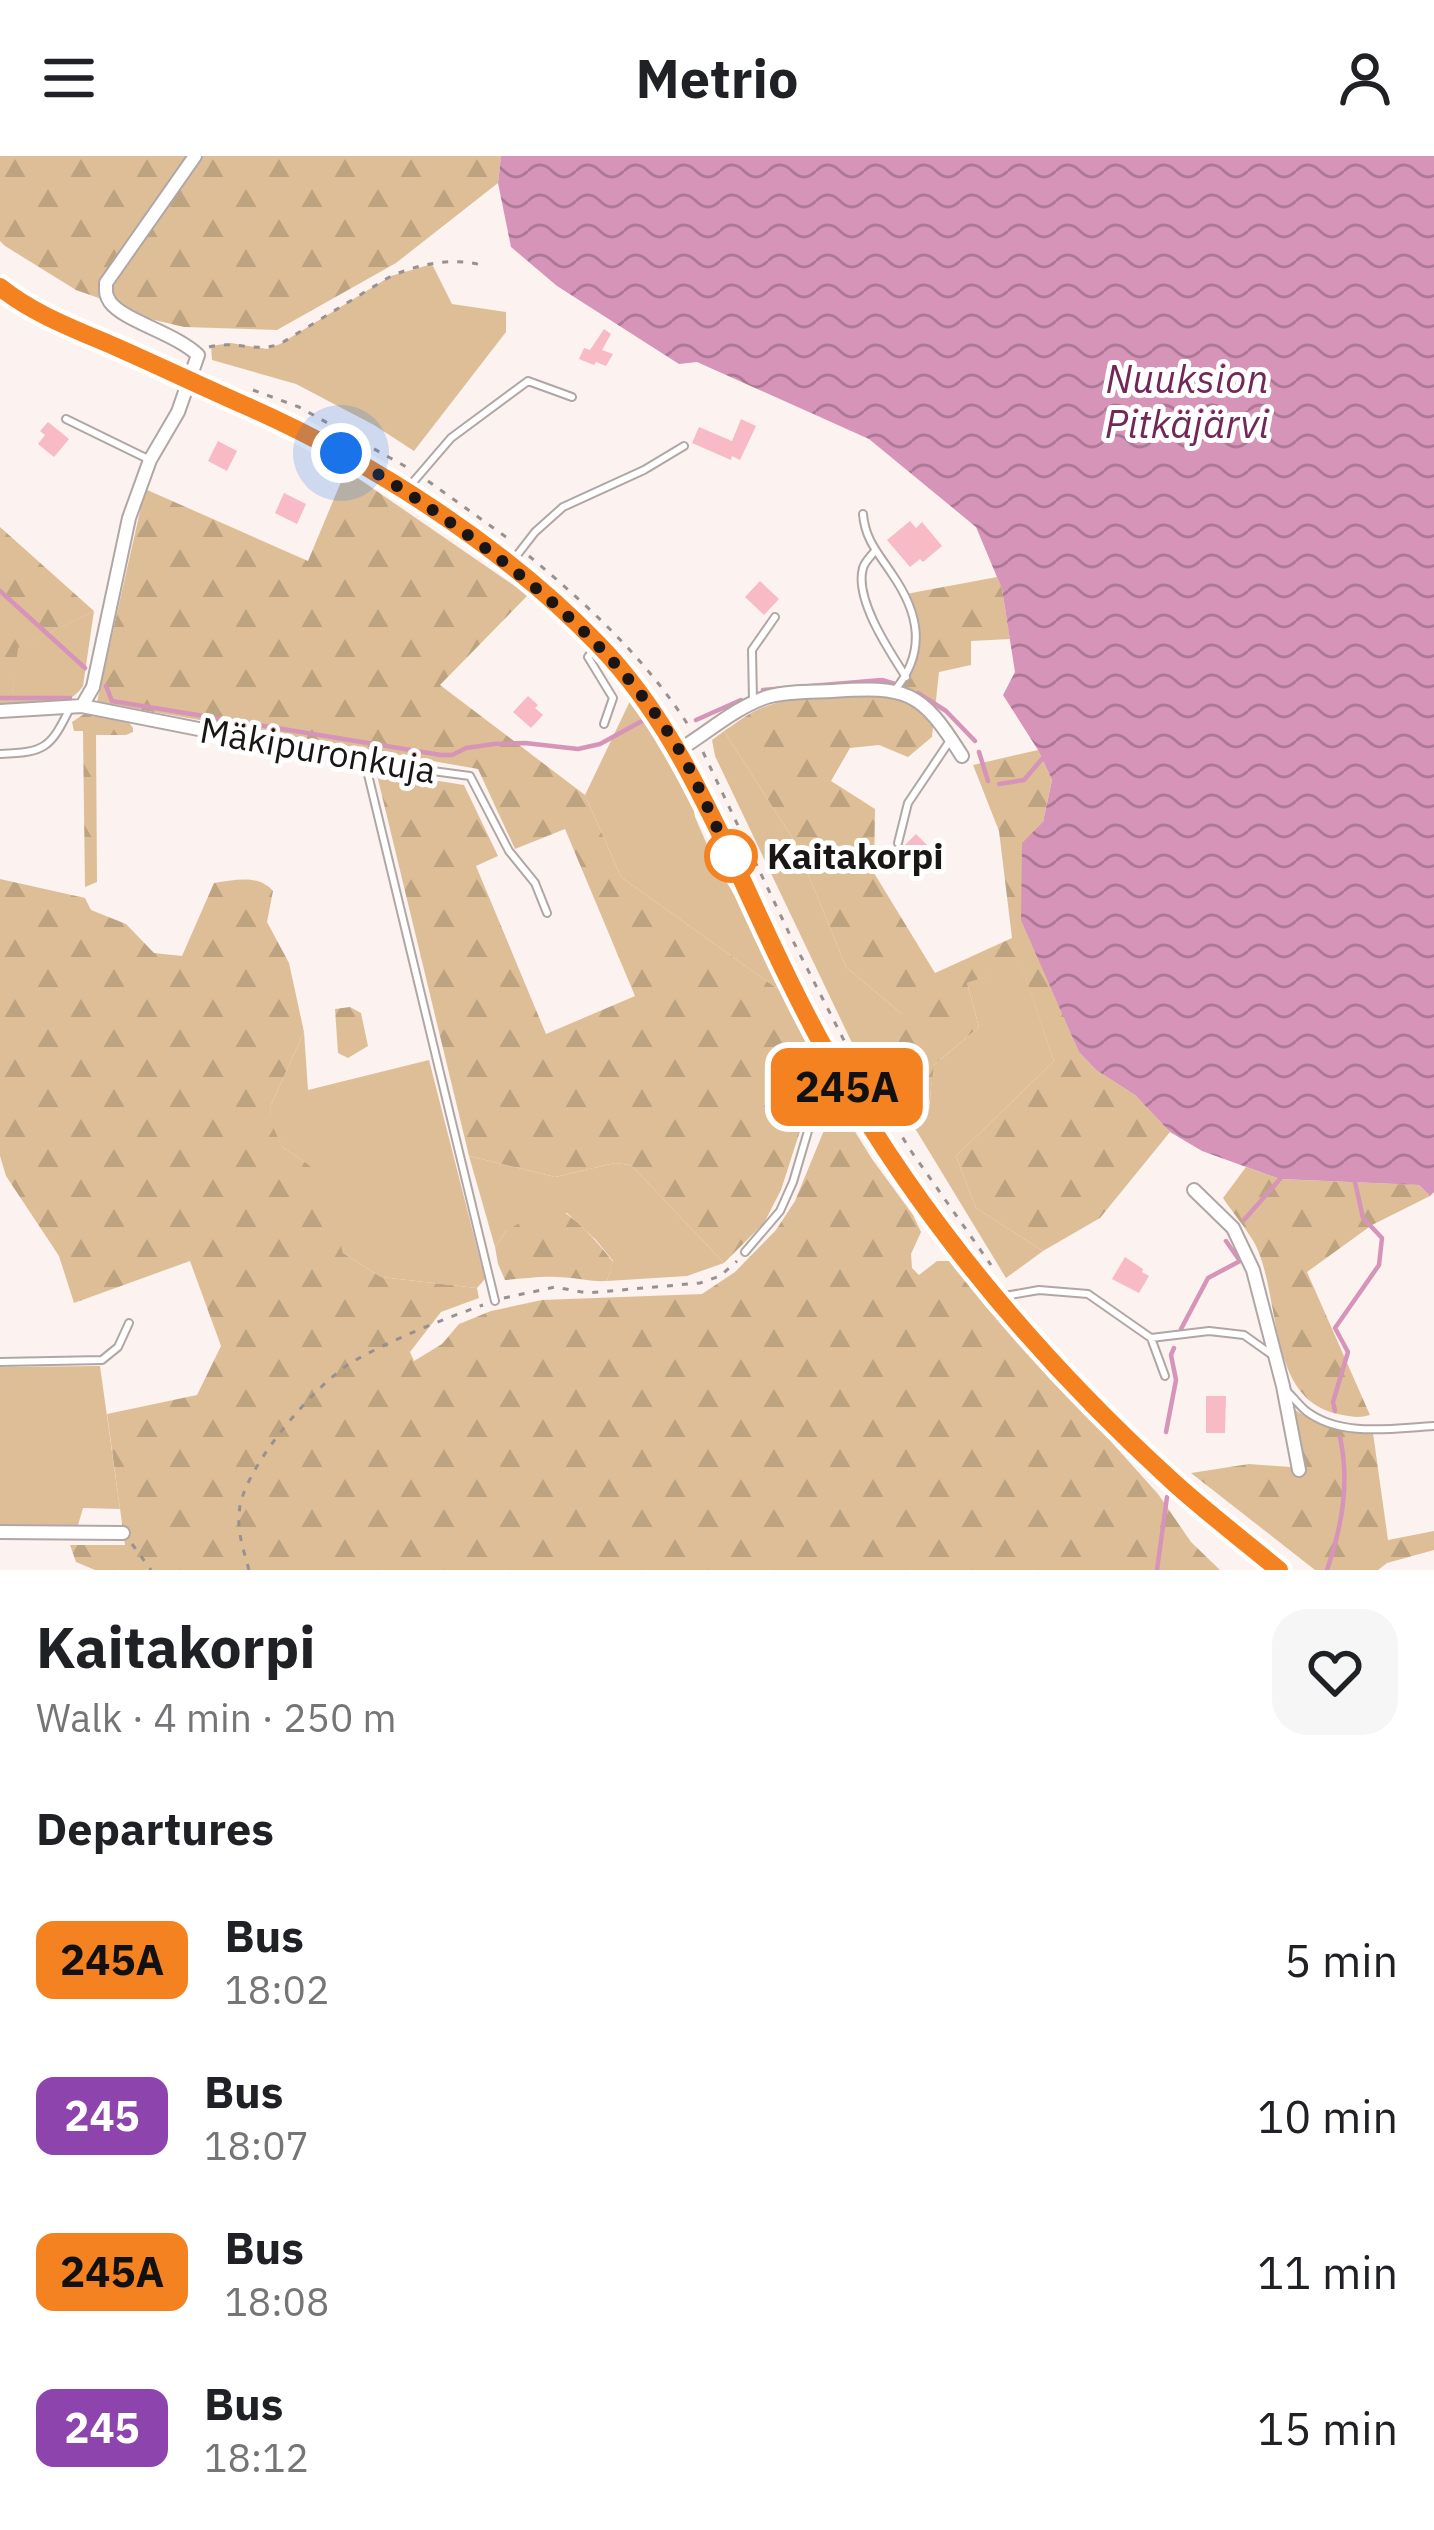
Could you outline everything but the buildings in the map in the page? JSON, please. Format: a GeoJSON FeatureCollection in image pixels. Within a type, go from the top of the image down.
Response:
{"type":"FeatureCollection","features":[{"type":"Feature","properties":{"kind":"street"},"geometry":{"type":"LineString","coordinates":[[76,707],[94,688],[129,518],[150,460],[178,412],[198,355],[175,337],[122,312],[110,302],[106,283],[195,156]]}},
{"type":"Feature","properties":{"kind":"street"},"geometry":{"type":"LineString","coordinates":[[0,287],[69,327],[320,441],[406,491],[509,566],[598,643],[624,671],[679,750],[800,1004],[893,1163],[995,1298],[1048,1358],[1174,1482],[1279,1570]]}},
{"type":"Feature","properties":{"kind":"street"},"geometry":{"type":"LineString","coordinates":[[679,750],[766,697],[870,688],[896,689],[917,700],[962,756]]}},
{"type":"Feature","properties":{"kind":"street","name":"Mäkipuronkuja"},"geometry":{"type":"LineString","coordinates":[[0,711],[76,707],[365,762]]}},
{"type":"Feature","properties":{"kind":"street"},"geometry":{"type":"LineString","coordinates":[[1194,1190],[1222,1214],[1253,1270],[1299,1470]]}},
{"type":"Feature","properties":{"kind":"street"},"geometry":{"type":"LineString","coordinates":[[0,1532],[123,1533]]}},
{"type":"Feature","properties":{"kind":"lane"},"geometry":{"type":"LineString","coordinates":[[406,491],[451,438],[528,381],[572,397]]}},
{"type":"Feature","properties":{"kind":"lane"},"geometry":{"type":"LineString","coordinates":[[66,419],[150,460]]}},
{"type":"Feature","properties":{"kind":"lane"},"geometry":{"type":"LineString","coordinates":[[509,566],[535,532],[563,507],[684,446]]}},
{"type":"Feature","properties":{"kind":"lane"},"geometry":{"type":"LineString","coordinates":[[863,514],[874,552],[906,594],[916,626],[915,656],[896,689]]}},
{"type":"Feature","properties":{"kind":"lane"},"geometry":{"type":"LineString","coordinates":[[874,552],[862,568],[863,588],[879,633],[906,677]]}},
{"type":"Feature","properties":{"kind":"lane"},"geometry":{"type":"LineString","coordinates":[[753,704],[752,650],[775,616]]}},
{"type":"Feature","properties":{"kind":"lane"},"geometry":{"type":"LineString","coordinates":[[598,643],[588,657],[613,698],[604,724]]}},
{"type":"Feature","properties":{"kind":"lane"},"geometry":{"type":"LineString","coordinates":[[0,754],[37,752],[54,740],[76,707]]}},
{"type":"Feature","properties":{"kind":"lane"},"geometry":{"type":"LineString","coordinates":[[898,843],[908,803],[951,739]]}},
{"type":"Feature","properties":{"kind":"lane"},"geometry":{"type":"LineString","coordinates":[[365,762],[495,1301]]}},
{"type":"Feature","properties":{"kind":"lane","name":"Mäkipuronkuja"},"geometry":{"type":"LineString","coordinates":[[365,762],[470,776],[548,913]]}},
{"type":"Feature","properties":{"kind":"lane"},"geometry":{"type":"LineString","coordinates":[[746,1252],[780,1211],[824,1092],[856,1063]]}},
{"type":"Feature","properties":{"kind":"lane"},"geometry":{"type":"LineString","coordinates":[[995,1298],[1039,1290],[1088,1294],[1151,1338],[1165,1376]]}},
{"type":"Feature","properties":{"kind":"lane"},"geometry":{"type":"LineString","coordinates":[[0,1362],[101,1360],[118,1347],[129,1323]]}},
{"type":"Feature","properties":{"kind":"lane"},"geometry":{"type":"LineString","coordinates":[[1151,1338],[1209,1331],[1244,1335],[1275,1358]]}},
{"type":"Feature","properties":{"kind":"lane"},"geometry":{"type":"LineString","coordinates":[[1282,1386],[1307,1412],[1334,1424],[1375,1429],[1434,1426]]}},
{"type":"Feature","properties":{"kind":"path"},"geometry":{"type":"LineString","coordinates":[[198,355],[212,346],[231,343],[267,349],[280,344],[410,268],[450,259],[486,266]]}},
{"type":"Feature","properties":{"kind":"path"},"geometry":{"type":"LineString","coordinates":[[248,389],[328,422],[419,475],[522,549],[633,652],[697,739],[856,1063],[989,1262]]}},
{"type":"Feature","properties":{"kind":"path"},"geometry":{"type":"LineString","coordinates":[[249,1570],[239,1534],[240,1504],[253,1470],[300,1409],[351,1362],[495,1301],[556,1287],[587,1293],[700,1283],[720,1276],[746,1252]]}},
{"type":"Feature","properties":{"kind":"path"},"geometry":{"type":"LineString","coordinates":[[123,1533],[151,1570]]}},
{"type":"Feature","properties":{"kind":"green space"},"geometry":{"type":"Polygon","coordinates":[[[0,156],[501,156],[498,183],[396,263],[277,330],[184,327],[121,312],[5,246],[0,241],[0,156]]]}},
{"type":"Feature","properties":{"kind":"green space"},"geometry":{"type":"Polygon","coordinates":[[[432,264],[452,304],[506,312],[506,332],[414,451],[296,384],[212,360],[211,346],[231,343],[267,349],[391,276],[432,264]]]}},
{"type":"Feature","properties":{"kind":"green space"},"geometry":{"type":"Polygon","coordinates":[[[346,470],[528,595],[440,685],[585,795],[621,877],[782,992],[826,1078],[810,1100],[781,1190],[764,1223],[724,1263],[631,1165],[615,1163],[555,1177],[469,1156],[376,771],[464,785],[498,856],[476,866],[546,1034],[635,996],[565,829],[515,849],[478,769],[97,702],[145,489],[308,561],[346,470]]]}},
{"type":"Feature","properties":{"kind":"green space"},"geometry":{"type":"Polygon","coordinates":[[[0,527],[94,611],[18,648],[11,703],[0,703],[0,527]]]}},
{"type":"Feature","properties":{"kind":"green space"},"geometry":{"type":"Polygon","coordinates":[[[997,577],[1010,639],[971,641],[971,665],[939,672],[932,737],[908,757],[879,745],[850,748],[831,781],[875,809],[874,873],[935,973],[1012,938],[999,831],[973,765],[1038,750],[1052,780],[1043,822],[1064,1016],[1079,1052],[1096,1070],[1135,1095],[1170,1132],[1100,1218],[1043,1251],[976,1208],[956,1156],[1054,1061],[1021,965],[967,983],[979,1027],[934,1065],[928,1112],[879,1069],[903,1015],[846,967],[795,842],[724,731],[756,711],[795,699],[896,697],[915,637],[906,594],[997,577]]]}},
{"type":"Feature","properties":{"kind":"green space"},"geometry":{"type":"Polygon","coordinates":[[[94,611],[83,686],[76,694],[51,704],[11,703],[17,648],[94,611]]]}},
{"type":"Feature","properties":{"kind":"green space"},"geometry":{"type":"Polygon","coordinates":[[[631,699],[679,770],[715,863],[744,911],[782,992],[621,877],[585,795],[631,699]]]}},
{"type":"Feature","properties":{"kind":"green space"},"geometry":{"type":"Polygon","coordinates":[[[84,714],[126,719],[133,728],[126,735],[96,735],[97,882],[85,887],[83,731],[74,731],[72,722],[84,714]]]}},
{"type":"Feature","properties":{"kind":"green space"},"geometry":{"type":"Polygon","coordinates":[[[724,731],[795,842],[846,967],[903,1015],[929,1110],[933,1066],[979,1027],[967,983],[1021,964],[1054,1061],[956,1156],[976,1208],[1043,1251],[1006,1278],[879,1069],[853,1045],[715,756],[712,740],[724,731]]]}},
{"type":"Feature","properties":{"kind":"green space"},"geometry":{"type":"Polygon","coordinates":[[[0,879],[85,898],[91,910],[126,924],[154,953],[182,956],[214,883],[253,880],[273,891],[267,922],[289,963],[304,1032],[270,1107],[283,1148],[308,1164],[322,1181],[343,1253],[381,1277],[477,1288],[479,1298],[441,1312],[410,1352],[414,1361],[442,1344],[459,1324],[491,1311],[542,1300],[702,1294],[735,1272],[776,1230],[795,1201],[836,1101],[921,1232],[911,1254],[912,1268],[919,1275],[937,1261],[949,1261],[1220,1570],[95,1570],[76,1562],[70,1545],[125,1545],[107,1414],[197,1395],[221,1346],[190,1261],[74,1303],[59,1256],[6,1176],[0,1156],[0,879]]]}},
{"type":"Feature","properties":{"kind":"green space"},"geometry":{"type":"Polygon","coordinates":[[[350,1007],[361,1013],[368,1046],[348,1058],[338,1053],[335,1009],[350,1007]]]}},
{"type":"Feature","properties":{"kind":"green space"},"geometry":{"type":"Polygon","coordinates":[[[304,1032],[308,1090],[429,1060],[485,1279],[477,1288],[381,1277],[343,1253],[308,1164],[283,1148],[271,1125],[270,1107],[304,1032]]]}},
{"type":"Feature","properties":{"kind":"green space"},"geometry":{"type":"Polygon","coordinates":[[[469,1156],[555,1177],[615,1163],[631,1165],[724,1263],[687,1276],[607,1281],[613,1261],[567,1213],[506,1231],[495,1247],[469,1156]]]}},
{"type":"Feature","properties":{"kind":"green space"},"geometry":{"type":"Polygon","coordinates":[[[1246,1167],[1280,1179],[1419,1185],[1430,1196],[1372,1225],[1307,1272],[1370,1415],[1350,1416],[1318,1407],[1288,1370],[1255,1244],[1223,1198],[1246,1167]]]}},
{"type":"Feature","properties":{"kind":"green space"},"geometry":{"type":"Polygon","coordinates":[[[551,1204],[585,1230],[613,1262],[607,1281],[505,1280],[495,1247],[506,1231],[551,1204]]]}},
{"type":"Feature","properties":{"kind":"green space"},"geometry":{"type":"Polygon","coordinates":[[[100,1366],[120,1509],[83,1508],[78,1525],[0,1525],[0,1367],[100,1366]]]}},
{"type":"Feature","properties":{"kind":"green space"},"geometry":{"type":"Polygon","coordinates":[[[1290,1406],[1319,1422],[1373,1433],[1388,1540],[1434,1531],[1434,1550],[1378,1570],[1315,1570],[1191,1473],[1249,1464],[1304,1468],[1290,1406]]]}},
{"type":"Feature","properties":{"kind":"water","name":"Nuuksion Pitkäjärvi"},"geometry":{"type":"Polygon","coordinates":[[[501,156],[1434,156],[1434,1192],[1430,1196],[1419,1185],[1280,1179],[1202,1151],[1170,1132],[1135,1095],[1096,1070],[1079,1052],[1021,920],[1022,843],[1043,822],[1052,780],[1003,695],[1015,672],[1002,589],[976,527],[869,439],[697,362],[679,364],[557,286],[511,247],[498,183],[501,156]]]}},
{"type":"Feature","properties":{"kind":"waterway"},"geometry":{"type":"LineString","coordinates":[[0,591],[85,668]]}},
{"type":"Feature","properties":{"kind":"waterway"},"geometry":{"type":"LineString","coordinates":[[763,690],[882,680],[895,684]]}},
{"type":"Feature","properties":{"kind":"waterway"},"geometry":{"type":"LineString","coordinates":[[106,686],[112,701],[441,755],[494,744],[578,749],[600,744],[642,721]]}},
{"type":"Feature","properties":{"kind":"waterway"},"geometry":{"type":"LineString","coordinates":[[918,693],[946,711],[975,741]]}},
{"type":"Feature","properties":{"kind":"waterway"},"geometry":{"type":"LineString","coordinates":[[0,698],[70,698]]}},
{"type":"Feature","properties":{"kind":"waterway"},"geometry":{"type":"LineString","coordinates":[[696,720],[741,700]]}},
{"type":"Feature","properties":{"kind":"waterway"},"geometry":{"type":"LineString","coordinates":[[979,752],[988,781]]}},
{"type":"Feature","properties":{"kind":"waterway"},"geometry":{"type":"LineString","coordinates":[[999,784],[1024,780],[1042,759]]}},
{"type":"Feature","properties":{"kind":"waterway"},"geometry":{"type":"LineString","coordinates":[[1244,1220],[1280,1179]]}},
{"type":"Feature","properties":{"kind":"waterway"},"geometry":{"type":"LineString","coordinates":[[1335,1411],[1333,1402],[1348,1352],[1335,1328],[1379,1265],[1382,1238],[1363,1218],[1355,1182]]}},
{"type":"Feature","properties":{"kind":"waterway"},"geometry":{"type":"LineString","coordinates":[[1181,1329],[1208,1278],[1240,1261],[1226,1241]]}},
{"type":"Feature","properties":{"kind":"waterway"},"geometry":{"type":"LineString","coordinates":[[1166,1432],[1176,1380],[1174,1348]]}},
{"type":"Feature","properties":{"kind":"waterway"},"geometry":{"type":"LineString","coordinates":[[1327,1570],[1343,1504],[1340,1437]]}},
{"type":"Feature","properties":{"kind":"waterway"},"geometry":{"type":"LineString","coordinates":[[1157,1570],[1167,1497]]}},
{"type":"Feature","properties":{"kind":"bus line","name":"245A"},"geometry":{"type":"LineString","coordinates":[[0,287],[69,327],[268,415],[363,464],[509,566],[598,643],[624,671],[679,750],[800,1004],[840,1077],[893,1163],[948,1238],[995,1298],[1112,1424],[1279,1570]]}},
{"type":"Feature","properties":{"kind":"place","name":"Kaitakorpi"},"geometry":{"type":"Point","coordinates":[731,856]}},
{"type":"Feature","properties":{"kind":"route"},"geometry":{"type":"LineString","coordinates":[[341,453],[455,526],[598,643],[624,671],[679,750],[731,856]]}}]}
